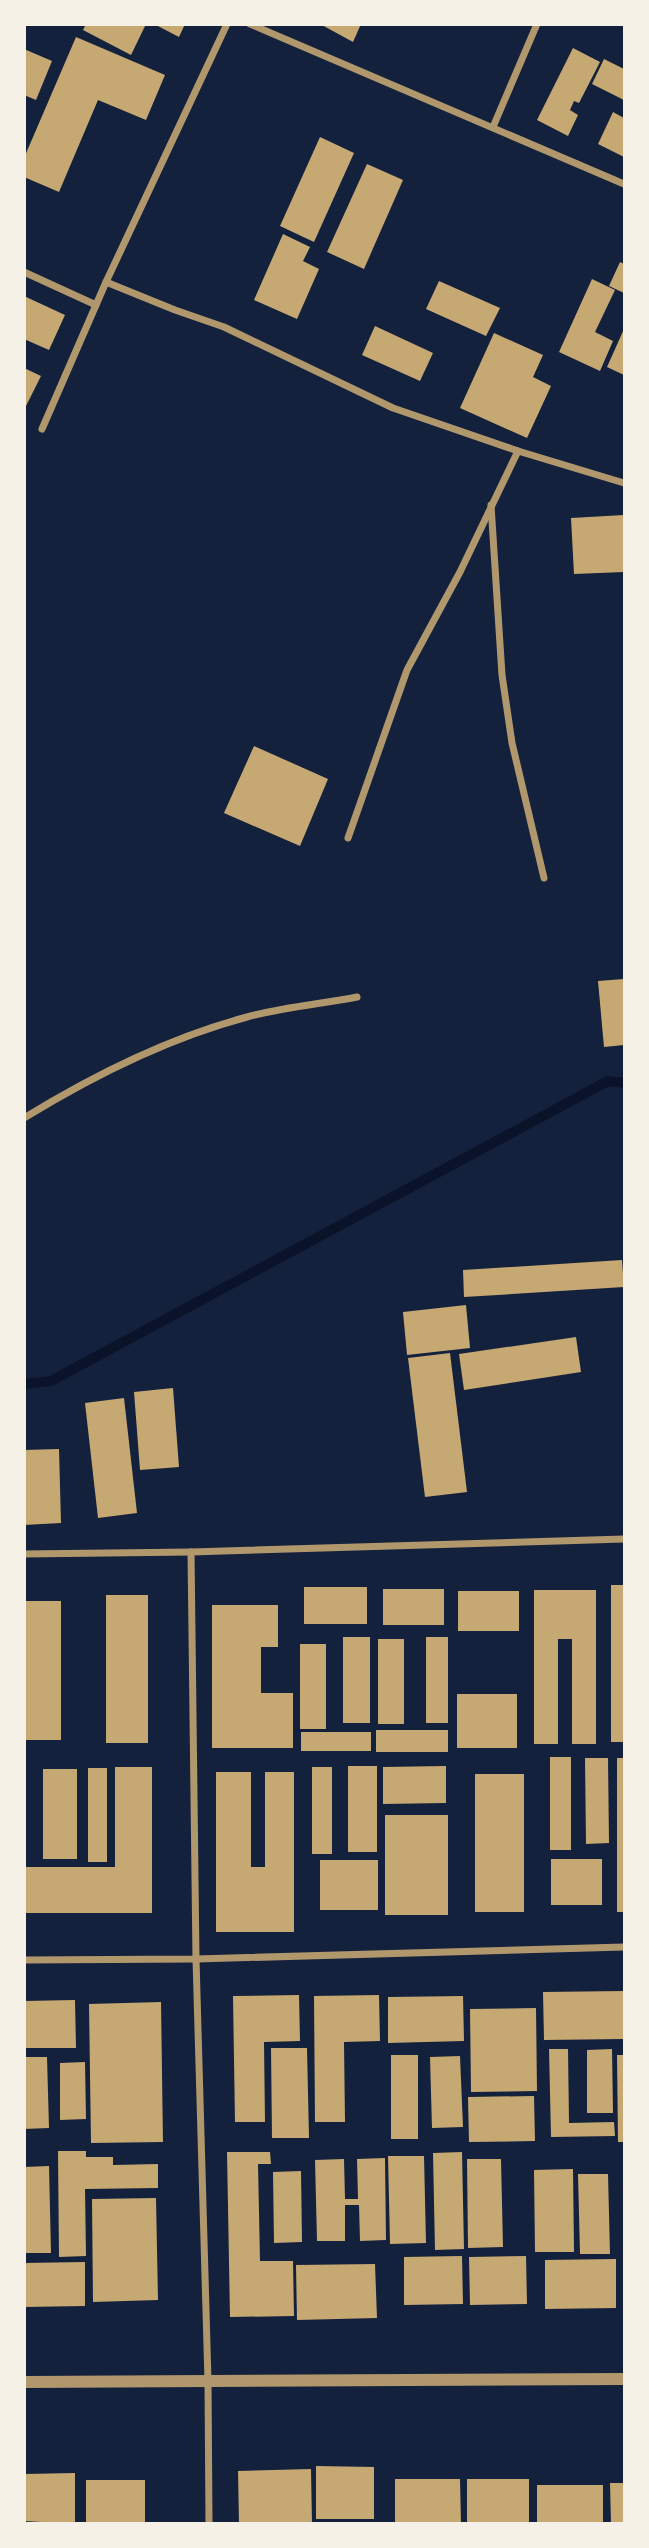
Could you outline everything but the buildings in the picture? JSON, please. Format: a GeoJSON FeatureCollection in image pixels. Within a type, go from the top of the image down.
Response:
{"type":"FeatureCollection","features":[{"type":"Feature","properties":{"kind":"street"},"geometry":{"type":"LineString","coordinates":[[42,429],[106,282],[227,24]]}},
{"type":"Feature","properties":{"kind":"street"},"geometry":{"type":"LineString","coordinates":[[250,24],[625,184]]}},
{"type":"Feature","properties":{"kind":"street"},"geometry":{"type":"LineString","coordinates":[[493,127],[537,24]]}},
{"type":"Feature","properties":{"kind":"street"},"geometry":{"type":"LineString","coordinates":[[24,272],[96,305]]}},
{"type":"Feature","properties":{"kind":"street"},"geometry":{"type":"LineString","coordinates":[[106,282],[224,327],[393,408],[518,451],[625,483]]}},
{"type":"Feature","properties":{"kind":"street"},"geometry":{"type":"LineString","coordinates":[[348,838],[407,670],[460,572],[518,451]]}},
{"type":"Feature","properties":{"kind":"street"},"geometry":{"type":"LineString","coordinates":[[491,504],[502,675],[512,743],[544,878]]}},
{"type":"Feature","properties":{"kind":"street"},"geometry":{"type":"LineString","coordinates":[[24,1118],[77,1086],[155,1048],[248,1016],[357,998]]}},
{"type":"Feature","properties":{"kind":"street"},"geometry":{"type":"LineString","coordinates":[[24,1554],[191,1552],[625,1539]]}},
{"type":"Feature","properties":{"kind":"street"},"geometry":{"type":"LineString","coordinates":[[191,1552],[196,1959],[208,2381],[209,2524]]}},
{"type":"Feature","properties":{"kind":"street"},"geometry":{"type":"LineString","coordinates":[[24,1961],[625,1947]]}},
{"type":"Feature","properties":{"kind":"street"},"geometry":{"type":"LineString","coordinates":[[24,2382],[625,2379]]}},
{"type":"Feature","properties":{"kind":"waterway"},"geometry":{"type":"LineString","coordinates":[[24,1384],[51,1381],[608,1081],[624,1083]]}}]}
